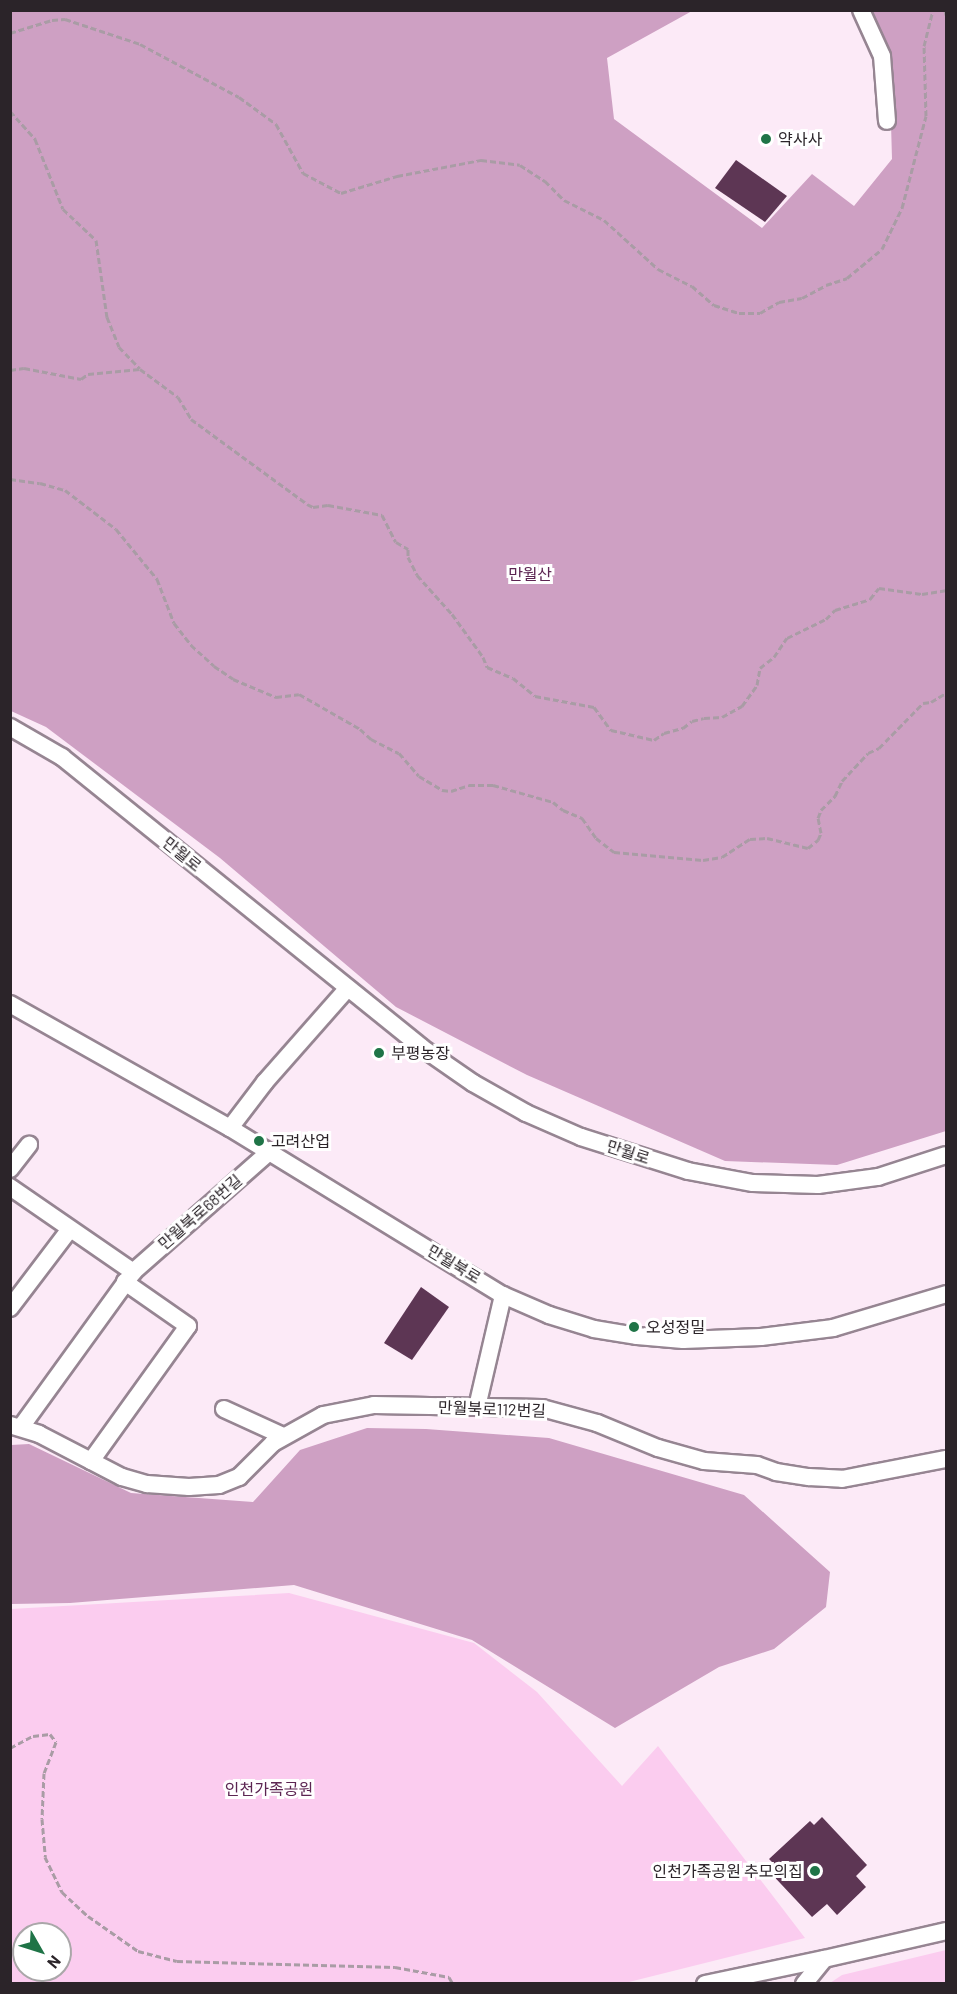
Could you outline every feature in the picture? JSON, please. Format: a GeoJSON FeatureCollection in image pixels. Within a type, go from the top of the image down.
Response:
{"type":"FeatureCollection","features":[{"type":"Feature","properties":{"kind":"street"},"geometry":{"type":"LineString","coordinates":[[861,10],[882,56],[887,121]]}},
{"type":"Feature","properties":{"kind":"street","name":"만월로"},"geometry":{"type":"LineString","coordinates":[[10,727],[62,757],[421,1047],[473,1083],[526,1113],[581,1137],[688,1171],[753,1184],[818,1185],[878,1177],[946,1155]]}},
{"type":"Feature","properties":{"kind":"street"},"geometry":{"type":"LineString","coordinates":[[230,1128],[265,1082],[348,988]]}},
{"type":"Feature","properties":{"kind":"street","name":"만월북로"},"geometry":{"type":"LineString","coordinates":[[12,1006],[230,1128],[503,1294],[549,1315],[594,1329],[682,1340],[761,1337],[833,1328],[946,1294]]}},
{"type":"Feature","properties":{"kind":"street"},"geometry":{"type":"LineString","coordinates":[[10,1169],[29,1145]]}},
{"type":"Feature","properties":{"kind":"street","name":"만월북로68번길"},"geometry":{"type":"LineString","coordinates":[[16,1426],[129,1277],[268,1153]]}},
{"type":"Feature","properties":{"kind":"street"},"geometry":{"type":"LineString","coordinates":[[10,1187],[70,1229],[188,1326],[90,1461]]}},
{"type":"Feature","properties":{"kind":"street"},"geometry":{"type":"LineString","coordinates":[[10,1308],[70,1229]]}},
{"type":"Feature","properties":{"kind":"street"},"geometry":{"type":"LineString","coordinates":[[477,1407],[503,1294]]}},
{"type":"Feature","properties":{"kind":"street","name":"만월북로112번길"},"geometry":{"type":"LineString","coordinates":[[16,1426],[122,1477],[147,1484],[189,1487],[219,1485],[239,1477],[284,1436],[323,1415],[374,1405],[542,1408],[597,1423],[658,1448],[704,1461],[757,1465],[776,1472],[809,1477],[842,1479],[946,1459]]}},
{"type":"Feature","properties":{"kind":"street"},"geometry":{"type":"LineString","coordinates":[[224,1410],[284,1436]]}},
{"type":"Feature","properties":{"kind":"street"},"geometry":{"type":"LineString","coordinates":[[705,1983],[824,1959],[946,1930]]}},
{"type":"Feature","properties":{"kind":"street"},"geometry":{"type":"LineString","coordinates":[[804,1983],[824,1959]]}},
{"type":"Feature","properties":{"kind":"street"},"geometry":{"type":"LineString","coordinates":[[738,1977],[755,1983]]}},
{"type":"Feature","properties":{"kind":"path"},"geometry":{"type":"LineString","coordinates":[[10,33],[52,20],[65,19],[140,44],[239,97],[276,124],[303,172],[341,193],[397,176],[481,159],[520,165],[545,181],[564,200],[604,220],[658,269],[692,286],[714,305],[739,314],[760,314],[779,302],[802,298],[826,285],[847,278],[882,249],[902,208],[926,116],[924,46],[933,10]]}},
{"type":"Feature","properties":{"kind":"path"},"geometry":{"type":"LineString","coordinates":[[945,10],[946,15]]}},
{"type":"Feature","properties":{"kind":"path"},"geometry":{"type":"LineString","coordinates":[[10,111],[35,139],[63,209],[96,240],[107,317],[119,347],[140,369],[178,397],[190,419],[307,504],[313,507],[328,505],[382,515],[396,542],[408,549],[408,557],[417,575],[452,614],[483,657],[487,667],[513,678],[535,696],[594,707],[611,730],[654,740],[664,732],[683,728],[692,721],[731,713],[742,706],[757,685],[760,668],[774,657],[787,638],[826,619],[835,610],[870,599],[879,588],[922,594],[946,590]]}},
{"type":"Feature","properties":{"kind":"path"},"geometry":{"type":"LineString","coordinates":[[10,370],[24,368],[81,379],[88,374],[140,369]]}},
{"type":"Feature","properties":{"kind":"path"},"geometry":{"type":"LineString","coordinates":[[10,479],[40,483],[65,490],[117,529],[157,579],[170,616],[185,637],[214,666],[233,679],[276,697],[299,694],[360,729],[371,740],[399,753],[419,776],[442,790],[451,791],[469,785],[493,785],[553,802],[563,810],[582,818],[596,838],[614,852],[703,860],[722,857],[750,839],[767,838],[808,848],[818,840],[821,833],[818,818],[821,810],[835,796],[842,781],[868,753],[879,748],[923,703],[932,702],[946,693]]}},
{"type":"Feature","properties":{"kind":"path"},"geometry":{"type":"LineString","coordinates":[[10,1748],[33,1736],[50,1734],[56,1742],[44,1773],[42,1819],[45,1857],[62,1892],[88,1916],[138,1951],[177,1961],[394,1967],[449,1977],[453,1983]]}},
{"type":"Feature","properties":{"kind":"green space","name":"만월산"},"geometry":{"type":"Polygon","coordinates":[[[11,11],[692,11],[607,58],[614,119],[762,228],[812,174],[854,206],[892,159],[889,53],[869,11],[946,11],[946,1131],[837,1165],[725,1161],[527,1075],[396,1007],[220,858],[46,727],[11,711],[11,11]]]}},
{"type":"Feature","properties":{"kind":"green space"},"geometry":{"type":"Polygon","coordinates":[[[367,1428],[426,1429],[549,1438],[744,1495],[830,1572],[826,1607],[774,1649],[719,1667],[615,1728],[472,1640],[294,1585],[70,1603],[11,1604],[11,1445],[29,1444],[131,1493],[253,1502],[300,1450],[367,1428]]]}},
{"type":"Feature","properties":{"kind":"green space","name":"인천가족공원"},"geometry":{"type":"Polygon","coordinates":[[[289,1593],[474,1643],[537,1692],[622,1786],[658,1746],[805,1938],[621,1984],[11,1983],[11,1609],[289,1593]]]}},
{"type":"Feature","properties":{"kind":"green space"},"geometry":{"type":"Polygon","coordinates":[[[946,1950],[946,1983],[830,1983],[842,1975],[946,1950]]]}},
{"type":"Feature","properties":{"kind":"building"},"geometry":{"type":"Polygon","coordinates":[[[736,160],[787,196],[765,222],[715,188],[736,160]]]}},
{"type":"Feature","properties":{"kind":"building"},"geometry":{"type":"Polygon","coordinates":[[[421,1287],[449,1307],[412,1360],[384,1343],[421,1287]]]}},
{"type":"Feature","properties":{"kind":"building","name":"인천가족공원 추모의집"},"geometry":{"type":"Polygon","coordinates":[[[822,1817],[867,1865],[856,1876],[866,1887],[837,1915],[827,1904],[812,1917],[765,1867],[772,1862],[769,1859],[810,1821],[814,1825],[822,1817]]]}},
{"type":"Feature","properties":{"kind":"place","name":"약사사"},"geometry":{"type":"Point","coordinates":[766,139]}},
{"type":"Feature","properties":{"kind":"place","name":"부평농장"},"geometry":{"type":"Point","coordinates":[379,1053]}},
{"type":"Feature","properties":{"kind":"place","name":"고려산업"},"geometry":{"type":"Point","coordinates":[259,1141]}},
{"type":"Feature","properties":{"kind":"place","name":"오성정밀"},"geometry":{"type":"Point","coordinates":[634,1327]}},
{"type":"Feature","properties":{"kind":"place","name":"인천가족공원 추모의집"},"geometry":{"type":"Point","coordinates":[815,1871]}}]}
